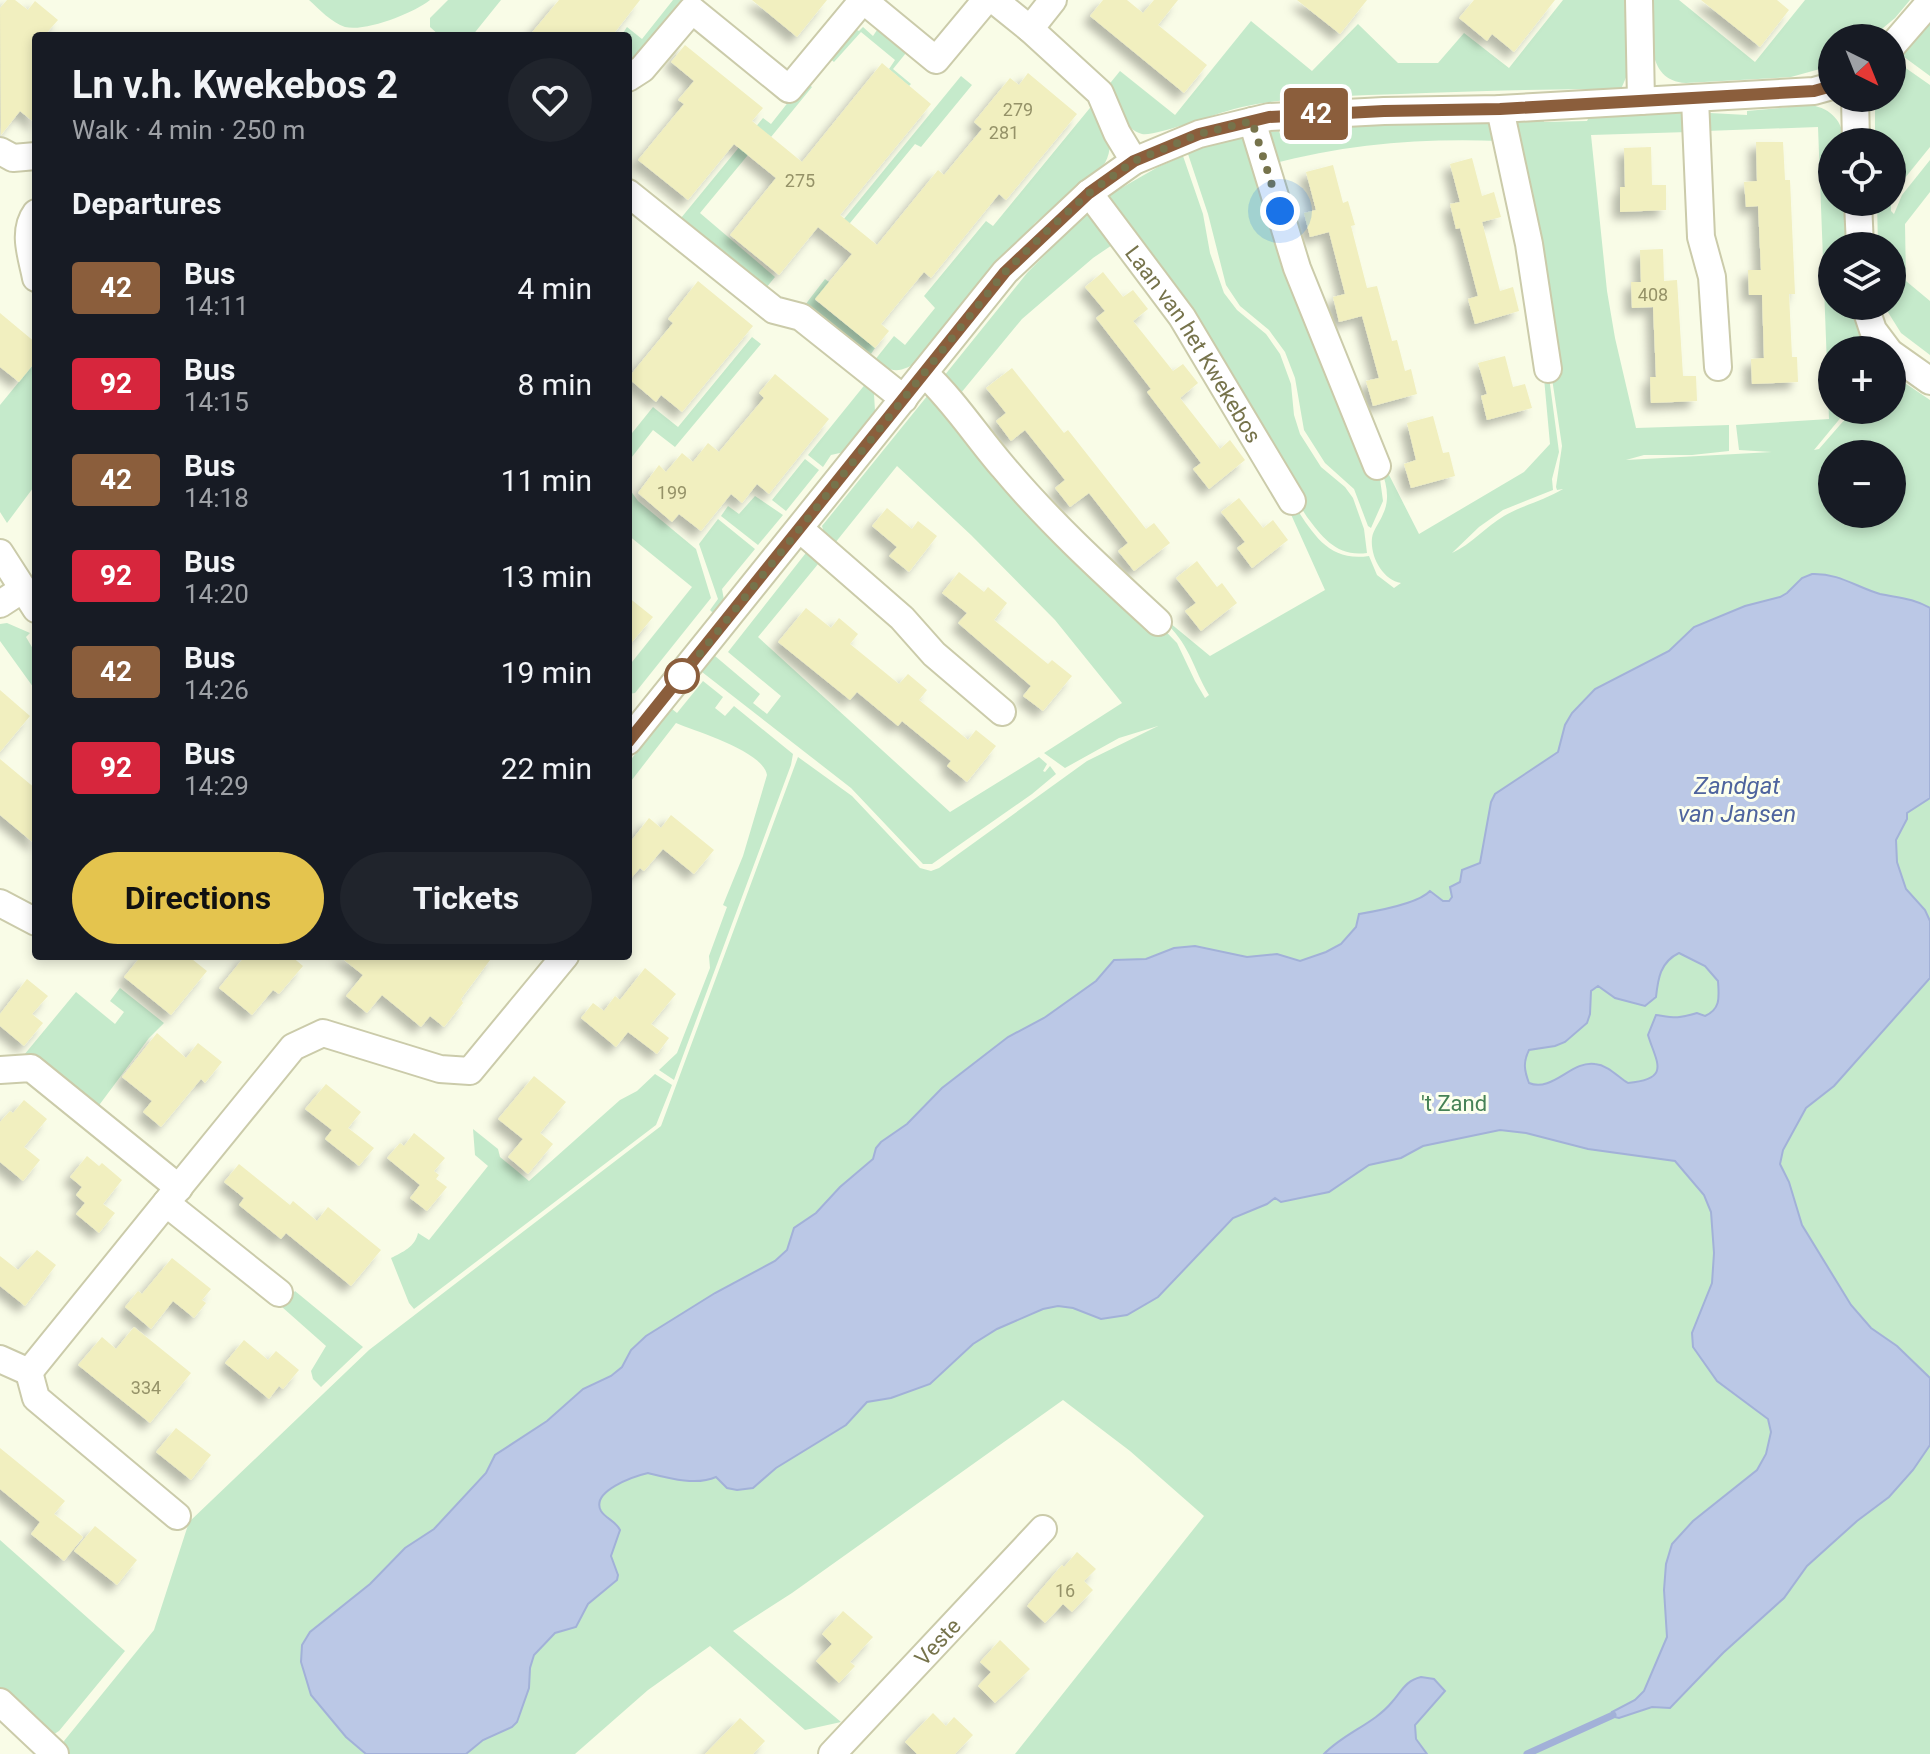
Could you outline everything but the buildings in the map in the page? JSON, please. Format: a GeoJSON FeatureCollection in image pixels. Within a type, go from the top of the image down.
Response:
{"type":"FeatureCollection","features":[{"type":"Feature","properties":{"kind":"street"},"geometry":{"type":"LineString","coordinates":[[632,75],[642,69],[692,10],[789,89],[863,0],[936,60],[986,0]]}},
{"type":"Feature","properties":{"kind":"street"},"geometry":{"type":"LineString","coordinates":[[994,0],[1100,93],[1117,133],[1134,161]]}},
{"type":"Feature","properties":{"kind":"street"},"geometry":{"type":"LineString","coordinates":[[1030,29],[1053,0]]}},
{"type":"Feature","properties":{"kind":"street"},"geometry":{"type":"LineString","coordinates":[[1639,0],[1641,101]]}},
{"type":"Feature","properties":{"kind":"street"},"geometry":{"type":"LineString","coordinates":[[1906,30],[1930,2]]}},
{"type":"Feature","properties":{"kind":"street"},"geometry":{"type":"LineString","coordinates":[[632,733],[801,530],[1005,272],[1089,193],[1134,161],[1199,134],[1269,117],[1500,109],[1818,90]]}},
{"type":"Feature","properties":{"kind":"street"},"geometry":{"type":"LineString","coordinates":[[1695,99],[1701,237],[1712,277],[1718,367]]}},
{"type":"Feature","properties":{"kind":"street"},"geometry":{"type":"LineString","coordinates":[[1500,109],[1529,244],[1548,369]]}},
{"type":"Feature","properties":{"kind":"street"},"geometry":{"type":"LineString","coordinates":[[1252,121],[1297,268],[1377,466]]}},
{"type":"Feature","properties":{"kind":"street"},"geometry":{"type":"LineString","coordinates":[[0,151],[13,158],[32,156]]}},
{"type":"Feature","properties":{"kind":"street","name":"Laan van het Kwekebos"},"geometry":{"type":"LineString","coordinates":[[1089,193],[1182,317],[1292,501]]}},
{"type":"Feature","properties":{"kind":"street"},"geometry":{"type":"LineString","coordinates":[[632,196],[774,310],[801,317],[904,399]]}},
{"type":"Feature","properties":{"kind":"street"},"geometry":{"type":"LineString","coordinates":[[32,218],[28,243],[32,260]]}},
{"type":"Feature","properties":{"kind":"street"},"geometry":{"type":"LineString","coordinates":[[1906,364],[1930,381]]}},
{"type":"Feature","properties":{"kind":"street"},"geometry":{"type":"LineString","coordinates":[[924,373],[940,388],[1005,470],[1158,622]]}},
{"type":"Feature","properties":{"kind":"street"},"geometry":{"type":"LineString","coordinates":[[801,530],[902,618],[934,654],[1002,712]]}},
{"type":"Feature","properties":{"kind":"street"},"geometry":{"type":"LineString","coordinates":[[0,553],[29,599],[0,604]]}},
{"type":"Feature","properties":{"kind":"street"},"geometry":{"type":"LineString","coordinates":[[0,903],[32,920]]}},
{"type":"Feature","properties":{"kind":"street"},"geometry":{"type":"LineString","coordinates":[[29,1372],[293,1047],[323,1033],[440,1069],[470,1071],[562,960]]}},
{"type":"Feature","properties":{"kind":"street"},"geometry":{"type":"LineString","coordinates":[[0,1070],[31,1068],[279,1293]]}},
{"type":"Feature","properties":{"kind":"street"},"geometry":{"type":"LineString","coordinates":[[0,1359],[29,1372]]}},
{"type":"Feature","properties":{"kind":"street"},"geometry":{"type":"LineString","coordinates":[[29,1372],[36,1398],[177,1516]]}},
{"type":"Feature","properties":{"kind":"street","name":"Veste"},"geometry":{"type":"LineString","coordinates":[[832,1754],[1043,1529]]}},
{"type":"Feature","properties":{"kind":"street"},"geometry":{"type":"LineString","coordinates":[[0,1702],[55,1754]]}},
{"type":"Feature","properties":{"kind":"green space"},"geometry":{"type":"Polygon","coordinates":[[[309,0],[430,0],[389,20],[354,28],[335,22],[309,0]]]}},
{"type":"Feature","properties":{"kind":"green space"},"geometry":{"type":"Polygon","coordinates":[[[448,0],[501,0],[475,32],[436,32],[430,27],[430,18],[448,0]]]}},
{"type":"Feature","properties":{"kind":"green space"},"geometry":{"type":"Polygon","coordinates":[[[673,0],[687,0],[632,65],[632,32],[624,32],[627,27],[642,39],[673,0]]]}},
{"type":"Feature","properties":{"kind":"green space"},"geometry":{"type":"Polygon","coordinates":[[[1563,0],[1632,0],[1631,66],[1621,89],[1301,99],[1242,107],[1160,132],[1142,134],[1125,121],[1107,87],[1120,71],[1175,115],[1251,21],[1312,71],[1358,24],[1398,63],[1438,63],[1464,33],[1509,68],[1563,0]]]}},
{"type":"Feature","properties":{"kind":"green space"},"geometry":{"type":"Polygon","coordinates":[[[1650,0],[1679,0],[1755,62],[1805,0],[1910,0],[1888,24],[1818,24],[1818,70],[1791,77],[1686,83],[1672,80],[1657,64],[1651,39],[1650,0]]]}},
{"type":"Feature","properties":{"kind":"green space"},"geometry":{"type":"Polygon","coordinates":[[[1930,23],[1930,76],[1906,58],[1906,48],[1930,23]]]}},
{"type":"Feature","properties":{"kind":"green space"},"geometry":{"type":"Polygon","coordinates":[[[863,27],[873,36],[877,30],[906,53],[893,69],[911,84],[909,86],[889,69],[895,60],[861,32],[834,62],[828,57],[855,29],[859,31],[863,27]]]}},
{"type":"Feature","properties":{"kind":"green space"},"geometry":{"type":"Polygon","coordinates":[[[1906,68],[1930,85],[1930,147],[1906,177],[1906,128],[1875,128],[1875,112],[1906,112],[1906,68]]]}},
{"type":"Feature","properties":{"kind":"green space"},"geometry":{"type":"Polygon","coordinates":[[[961,76],[972,85],[921,147],[915,144],[836,240],[830,236],[961,76]]]}},
{"type":"Feature","properties":{"kind":"green space"},"geometry":{"type":"Polygon","coordinates":[[[807,83],[812,87],[771,137],[766,133],[700,213],[775,277],[766,288],[681,218],[763,118],[771,124],[807,83]]]}},
{"type":"Feature","properties":{"kind":"green space"},"geometry":{"type":"Polygon","coordinates":[[[1094,103],[1109,139],[1105,163],[1035,223],[920,359],[897,370],[874,361],[894,336],[905,345],[935,308],[924,296],[986,221],[993,226],[1094,103]]]}},
{"type":"Feature","properties":{"kind":"green space","name":"'t Zand"},"geometry":{"type":"Polygon","coordinates":[[[1811,105],[1818,107],[1818,112],[1830,113],[1841,128],[1706,131],[1706,119],[1710,113],[1747,115],[1747,111],[1811,105]]]}},
{"type":"Feature","properties":{"kind":"green space","name":"'t Zand"},"geometry":{"type":"Polygon","coordinates":[[[1684,113],[1688,132],[1591,135],[1607,291],[1636,428],[1729,425],[1729,451],[1644,455],[1626,460],[1772,452],[1739,450],[1736,425],[1818,420],[1818,424],[1835,424],[1822,440],[1818,440],[1814,450],[1818,449],[1818,528],[1906,528],[1906,440],[1827,440],[1841,424],[1906,424],[1906,384],[1930,400],[1930,1754],[1015,1754],[1204,1516],[1130,1451],[1063,1400],[792,1593],[733,1631],[841,1722],[805,1730],[710,1646],[648,1690],[575,1754],[69,1754],[65,1750],[64,1741],[154,1630],[189,1522],[369,1350],[661,1126],[798,757],[852,796],[920,868],[931,871],[1087,761],[1158,726],[1119,738],[1065,768],[1044,753],[1122,703],[1055,620],[897,466],[835,543],[824,533],[822,526],[928,395],[935,395],[1177,643],[1205,698],[1209,695],[1191,658],[1168,625],[1170,623],[1210,656],[1325,590],[1289,510],[1294,505],[1324,544],[1343,555],[1369,556],[1377,575],[1394,588],[1401,583],[1383,572],[1372,545],[1387,498],[1381,470],[1386,469],[1419,534],[1524,472],[1550,444],[1544,378],[1549,377],[1559,452],[1552,479],[1553,490],[1503,510],[1479,527],[1452,553],[1504,516],[1563,489],[1557,490],[1556,487],[1562,446],[1514,121],[1543,118],[1544,122],[1587,121],[1589,117],[1684,113]]]}},
{"type":"Feature","properties":{"kind":"green space"},"geometry":{"type":"Polygon","coordinates":[[[1488,120],[1496,126],[1500,141],[1385,144],[1271,164],[1267,137],[1270,132],[1292,133],[1292,130],[1298,129],[1488,120]]]}},
{"type":"Feature","properties":{"kind":"green space"},"geometry":{"type":"Polygon","coordinates":[[[1245,137],[1380,479],[1383,501],[1371,528],[1354,489],[1325,463],[1304,430],[1295,378],[1285,352],[1269,330],[1240,306],[1226,285],[1208,214],[1188,154],[1211,144],[1245,137]]]}},
{"type":"Feature","properties":{"kind":"green space"},"geometry":{"type":"Polygon","coordinates":[[[1183,156],[1203,214],[1210,253],[1224,293],[1237,310],[1266,334],[1280,354],[1291,384],[1294,415],[1300,434],[1321,467],[1353,498],[1364,529],[1367,553],[1339,549],[1325,539],[1307,517],[1109,207],[1109,195],[1183,156]]]}},
{"type":"Feature","properties":{"kind":"green space"},"geometry":{"type":"Polygon","coordinates":[[[1930,160],[1930,192],[1905,224],[1905,232],[1878,232],[1877,216],[1906,216],[1906,190],[1930,160]]]}},
{"type":"Feature","properties":{"kind":"green space"},"geometry":{"type":"Polygon","coordinates":[[[1086,213],[1098,215],[1118,241],[1093,258],[1022,319],[956,399],[944,376],[1027,273],[1086,213]]]}},
{"type":"Feature","properties":{"kind":"green space","name":"'t Zand"},"geometry":{"type":"Polygon","coordinates":[[[1821,216],[1847,216],[1848,232],[1822,232],[1821,216]]]}},
{"type":"Feature","properties":{"kind":"green space"},"geometry":{"type":"Polygon","coordinates":[[[825,279],[829,282],[815,300],[875,348],[869,357],[805,305],[825,279]]]}},
{"type":"Feature","properties":{"kind":"green space"},"geometry":{"type":"Polygon","coordinates":[[[1906,281],[1930,301],[1930,355],[1901,333],[1893,320],[1906,320],[1906,281]]]}},
{"type":"Feature","properties":{"kind":"green space","name":"'t Zand"},"geometry":{"type":"Polygon","coordinates":[[[1825,320],[1860,320],[1868,336],[1826,336],[1825,320]]]}},
{"type":"Feature","properties":{"kind":"green space"},"geometry":{"type":"Polygon","coordinates":[[[752,337],[761,344],[675,447],[653,430],[632,457],[632,433],[653,407],[678,427],[752,337]]]}},
{"type":"Feature","properties":{"kind":"green space"},"geometry":{"type":"Polygon","coordinates":[[[32,366],[32,489],[7,523],[0,512],[0,405],[32,366]]]}},
{"type":"Feature","properties":{"kind":"green space"},"geometry":{"type":"Polygon","coordinates":[[[867,382],[874,394],[875,411],[844,452],[831,455],[823,467],[808,455],[867,382]]]}},
{"type":"Feature","properties":{"kind":"green space"},"geometry":{"type":"Polygon","coordinates":[[[805,459],[819,470],[786,511],[772,500],[805,459]]]}},
{"type":"Feature","properties":{"kind":"green space"},"geometry":{"type":"Polygon","coordinates":[[[632,493],[696,549],[711,598],[632,693],[632,662],[692,587],[632,538],[632,493]]]}},
{"type":"Feature","properties":{"kind":"green space"},"geometry":{"type":"Polygon","coordinates":[[[755,496],[783,515],[758,545],[721,516],[728,506],[739,514],[755,496]]]}},
{"type":"Feature","properties":{"kind":"green space"},"geometry":{"type":"Polygon","coordinates":[[[718,519],[755,549],[722,589],[724,600],[713,613],[710,610],[718,599],[699,544],[718,519]]]}},
{"type":"Feature","properties":{"kind":"green space"},"geometry":{"type":"Polygon","coordinates":[[[809,549],[823,558],[758,637],[950,812],[1039,757],[1047,764],[1043,771],[1050,766],[1056,774],[932,864],[923,864],[851,788],[702,672],[715,656],[760,694],[753,703],[767,714],[781,696],[728,652],[809,549]]]}},
{"type":"Feature","properties":{"kind":"green space"},"geometry":{"type":"Polygon","coordinates":[[[7,623],[30,633],[26,637],[32,647],[32,685],[0,641],[0,624],[7,623]]]}},
{"type":"Feature","properties":{"kind":"green space"},"geometry":{"type":"Polygon","coordinates":[[[703,681],[723,697],[715,708],[725,716],[734,706],[793,754],[674,1080],[659,1070],[677,1053],[710,968],[709,956],[727,907],[723,905],[743,856],[767,775],[763,766],[742,750],[676,723],[632,780],[632,758],[672,709],[677,713],[703,681]]]}},
{"type":"Feature","properties":{"kind":"green space"},"geometry":{"type":"Polygon","coordinates":[[[120,988],[164,1023],[149,1038],[97,1108],[24,1055],[76,992],[115,1024],[124,1012],[110,1001],[120,988]]]}},
{"type":"Feature","properties":{"kind":"green space"},"geometry":{"type":"Polygon","coordinates":[[[655,1074],[672,1085],[656,1125],[414,1309],[391,1258],[411,1245],[418,1233],[429,1240],[488,1166],[475,1155],[473,1129],[529,1181],[620,1100],[637,1091],[655,1074]]]}},
{"type":"Feature","properties":{"kind":"green space"},"geometry":{"type":"Polygon","coordinates":[[[295,1291],[363,1347],[321,1387],[313,1379],[311,1371],[326,1346],[282,1307],[295,1291]]]}},
{"type":"Feature","properties":{"kind":"green space"},"geometry":{"type":"Polygon","coordinates":[[[0,1540],[125,1651],[59,1731],[51,1736],[0,1688],[0,1540]]]}},
{"type":"Feature","properties":{"kind":"water","name":"Zandgat van Jansen"},"geometry":{"type":"Polygon","coordinates":[[[1812,574],[1831,576],[1930,608],[1930,798],[1907,813],[1896,840],[1897,862],[1906,889],[1925,910],[1930,921],[1930,978],[1834,1086],[1806,1108],[1783,1150],[1780,1164],[1802,1225],[1851,1305],[1871,1328],[1897,1346],[1930,1378],[1930,1445],[1889,1497],[1807,1566],[1784,1598],[1723,1653],[1670,1708],[1652,1707],[1619,1718],[1614,1717],[1612,1712],[1635,1700],[1644,1691],[1667,1637],[1664,1590],[1666,1564],[1672,1544],[1693,1521],[1757,1470],[1766,1454],[1771,1432],[1768,1419],[1717,1381],[1693,1347],[1692,1333],[1712,1283],[1714,1253],[1711,1212],[1704,1195],[1675,1161],[1588,1149],[1526,1133],[1500,1130],[1423,1146],[1401,1158],[1369,1165],[1329,1192],[1281,1202],[1275,1198],[1233,1218],[1158,1297],[1127,1315],[1101,1319],[1073,1308],[1058,1306],[1043,1309],[997,1329],[973,1344],[930,1384],[891,1398],[867,1402],[846,1425],[776,1468],[753,1488],[727,1488],[716,1477],[691,1481],[648,1473],[616,1486],[602,1497],[599,1504],[603,1514],[620,1530],[611,1556],[617,1580],[588,1604],[576,1627],[555,1633],[534,1655],[529,1688],[517,1722],[483,1740],[466,1754],[366,1754],[346,1737],[311,1695],[301,1662],[302,1645],[310,1632],[370,1584],[405,1548],[434,1529],[486,1473],[495,1455],[547,1421],[583,1389],[611,1376],[646,1336],[715,1293],[775,1261],[787,1250],[794,1228],[816,1213],[873,1159],[881,1142],[907,1124],[942,1088],[1008,1037],[1044,1018],[1096,981],[1114,960],[1146,959],[1174,948],[1195,946],[1247,957],[1277,954],[1300,961],[1341,944],[1356,927],[1359,914],[1407,903],[1430,891],[1443,901],[1449,901],[1452,897],[1450,887],[1460,882],[1462,870],[1480,863],[1495,794],[1558,752],[1565,725],[1572,713],[1595,689],[1669,651],[1694,627],[1745,606],[1780,597],[1802,578],[1812,574]],[[1679,953],[1673,957],[1661,972],[1656,997],[1645,1006],[1615,998],[1598,986],[1591,991],[1587,1023],[1565,1042],[1529,1050],[1525,1066],[1529,1083],[1546,1084],[1587,1064],[1604,1067],[1628,1083],[1651,1078],[1658,1068],[1648,1035],[1656,1015],[1676,1017],[1697,1013],[1705,1016],[1716,1006],[1718,981],[1705,966],[1679,953]]]}},
{"type":"Feature","properties":{"kind":"water"},"geometry":{"type":"Polygon","coordinates":[[[1421,1677],[1434,1679],[1445,1691],[1415,1725],[1416,1739],[1427,1754],[1324,1754],[1385,1710],[1407,1684],[1421,1677]]]}},
{"type":"Feature","properties":{"kind":"waterway"},"geometry":{"type":"LineString","coordinates":[[1527,1754],[1613,1715]]}},
{"type":"Feature","properties":{"kind":"bus line","name":"42"},"geometry":{"type":"LineString","coordinates":[[632,738],[1005,272],[1089,193],[1134,161],[1199,134],[1269,117],[1500,109],[1818,90]]}},
{"type":"Feature","properties":{"kind":"route"},"geometry":{"type":"LineString","coordinates":[[682,676],[1005,272],[1050,228],[1116,172],[1134,161],[1199,134],[1252,121],[1280,211]]}}]}
